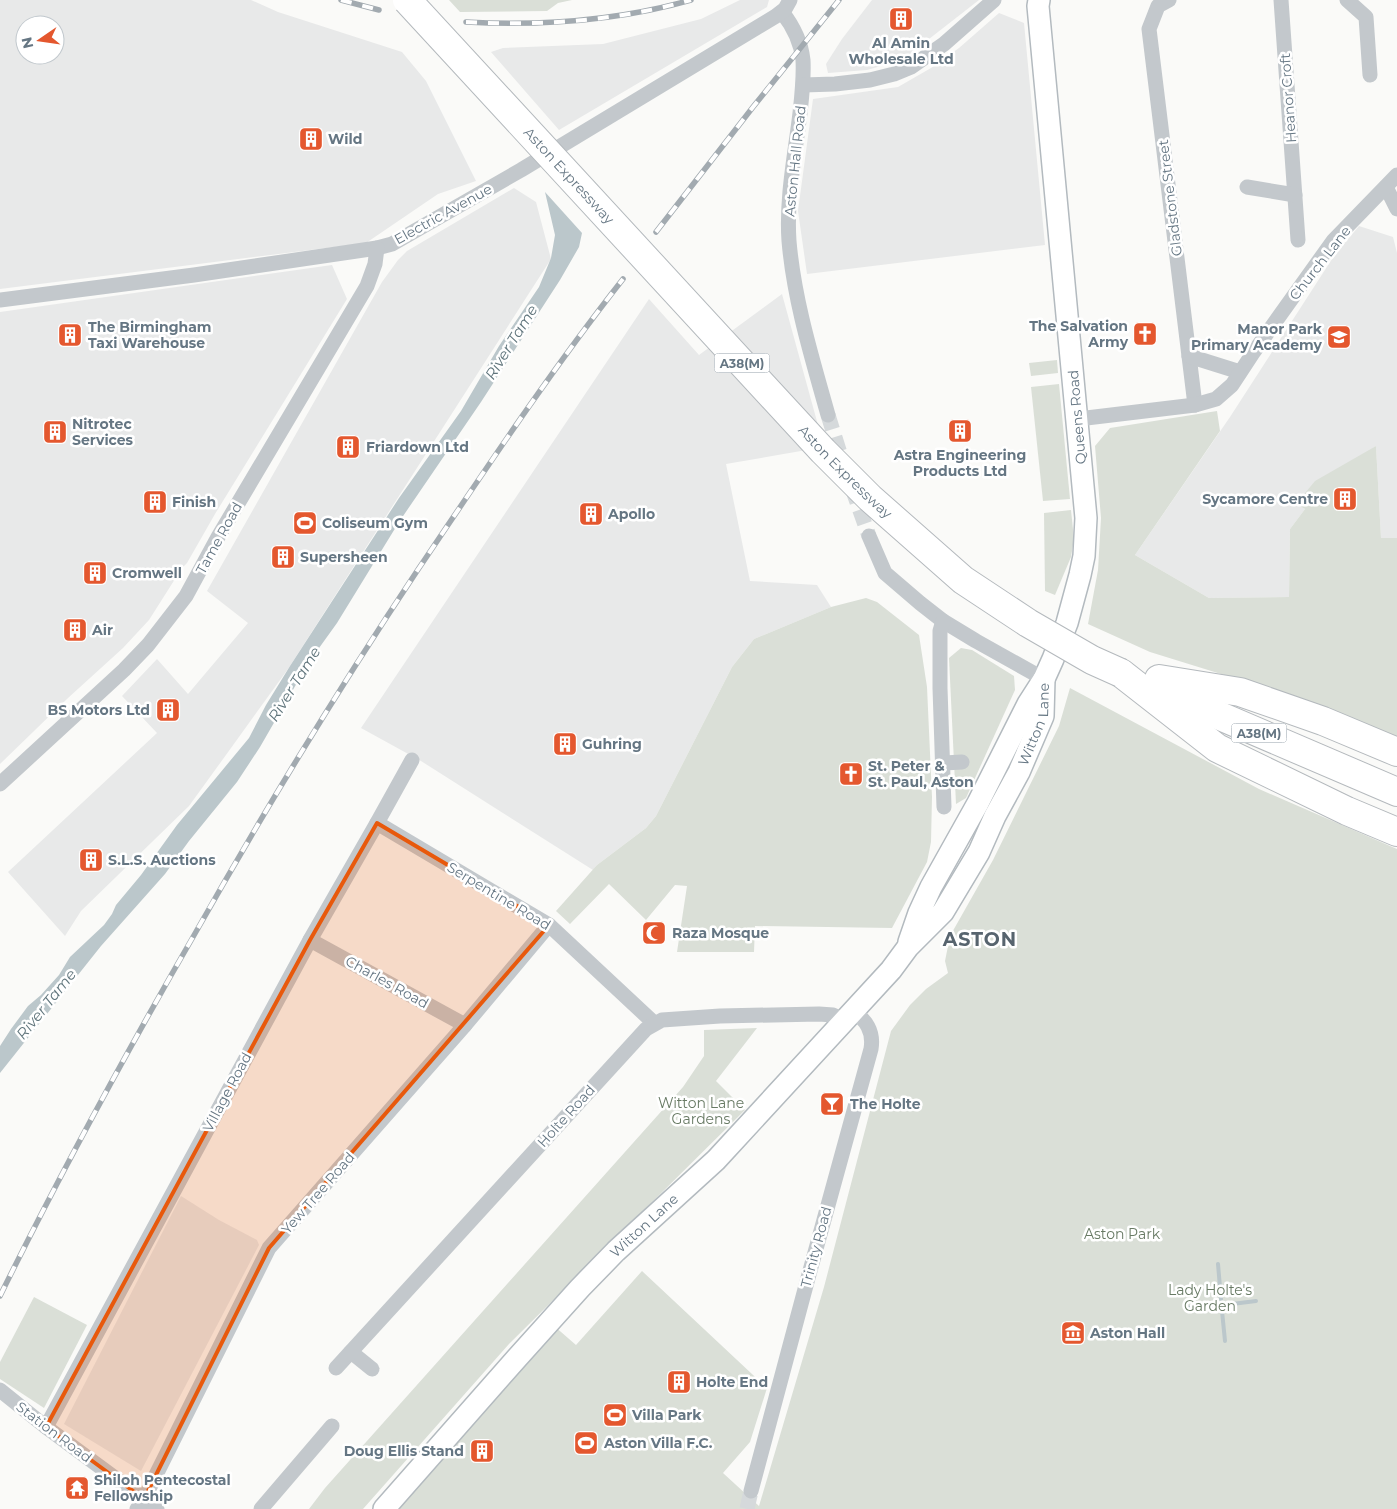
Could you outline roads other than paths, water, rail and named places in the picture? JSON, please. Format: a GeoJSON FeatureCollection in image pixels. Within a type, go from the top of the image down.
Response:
{"type":"FeatureCollection","features":[{"type":"Feature","properties":{"kind":"highway","name":"Aston Expressway"},"geometry":{"type":"LineString","coordinates":[[407,0],[822,451],[870,498],[963,580],[1028,623],[1092,660],[1397,792]]}},
{"type":"Feature","properties":{"kind":"highway"},"geometry":{"type":"LineString","coordinates":[[1121,674],[1240,692],[1323,721],[1397,752]]}},
{"type":"Feature","properties":{"kind":"highway"},"geometry":{"type":"LineString","coordinates":[[1121,674],[1217,748],[1347,811],[1397,832]]}},
{"type":"Feature","properties":{"kind":"main road","name":"Queens Road"},"geometry":{"type":"LineString","coordinates":[[1037,2],[1086,518],[1084,556],[1067,623],[1044,679]]}},
{"type":"Feature","properties":{"kind":"main road","name":"Witton Lane"},"geometry":{"type":"LineString","coordinates":[[384,1509],[580,1288],[616,1251],[716,1160],[891,970],[908,947],[919,913],[931,887],[978,803],[1028,704],[1044,679]]}},
{"type":"Feature","properties":{"kind":"street"},"geometry":{"type":"LineString","coordinates":[[803,85],[870,80],[894,74],[911,67],[944,44],[994,0]]}},
{"type":"Feature","properties":{"kind":"street","name":"Gladstone Street"},"geometry":{"type":"LineString","coordinates":[[1169,0],[1158,6],[1150,29],[1194,405]]}},
{"type":"Feature","properties":{"kind":"street","name":"Heanor Croft"},"geometry":{"type":"LineString","coordinates":[[1281,0],[1298,240]]}},
{"type":"Feature","properties":{"kind":"street"},"geometry":{"type":"LineString","coordinates":[[1347,0],[1366,17],[1370,75]]}},
{"type":"Feature","properties":{"kind":"street","name":"Aston Hall Road"},"geometry":{"type":"LineString","coordinates":[[786,6],[802,60],[803,85],[788,209],[789,240],[795,284],[808,345],[828,415]]}},
{"type":"Feature","properties":{"kind":"street","name":"Electric Avenue"},"geometry":{"type":"LineString","coordinates":[[0,300],[194,276],[377,248],[398,241],[505,179],[786,6]]}},
{"type":"Feature","properties":{"kind":"street","name":"Church Lane"},"geometry":{"type":"LineString","coordinates":[[1078,419],[1194,405],[1216,399],[1232,385],[1333,241],[1397,175]]}},
{"type":"Feature","properties":{"kind":"street"},"geometry":{"type":"LineString","coordinates":[[1247,187],[1295,195]]}},
{"type":"Feature","properties":{"kind":"street"},"geometry":{"type":"LineString","coordinates":[[1386,187],[1397,209]]}},
{"type":"Feature","properties":{"kind":"street","name":"Tame Road"},"geometry":{"type":"LineString","coordinates":[[0,784],[124,670],[148,644],[186,596],[223,529],[367,286],[375,264],[377,248]]}},
{"type":"Feature","properties":{"kind":"street"},"geometry":{"type":"LineString","coordinates":[[1189,356],[1240,372]]}},
{"type":"Feature","properties":{"kind":"street"},"geometry":{"type":"LineString","coordinates":[[868,536],[886,573],[943,621],[976,642],[1044,679]]}},
{"type":"Feature","properties":{"kind":"street"},"geometry":{"type":"LineString","coordinates":[[943,621],[940,632],[940,688],[944,807]]}},
{"type":"Feature","properties":{"kind":"street","name":"Village Road"},"geometry":{"type":"LineString","coordinates":[[46,1427],[310,940],[412,760]]}},
{"type":"Feature","properties":{"kind":"street"},"geometry":{"type":"LineString","coordinates":[[944,763],[962,762]]}},
{"type":"Feature","properties":{"kind":"street","name":"Serpentine Road"},"geometry":{"type":"LineString","coordinates":[[377,823],[549,924],[654,1023]]}},
{"type":"Feature","properties":{"kind":"street","name":"Yew Tree Road"},"geometry":{"type":"LineString","coordinates":[[140,1504],[269,1248],[465,1025],[549,924]]}},
{"type":"Feature","properties":{"kind":"street","name":"Charles Road"},"geometry":{"type":"LineString","coordinates":[[310,940],[465,1025]]}},
{"type":"Feature","properties":{"kind":"street"},"geometry":{"type":"LineString","coordinates":[[654,1023],[662,1020],[720,1016],[848,1015]]}},
{"type":"Feature","properties":{"kind":"street","name":"Trinity Road"},"geometry":{"type":"LineString","coordinates":[[751,1491],[871,1049],[872,1038],[870,1028],[864,1019],[848,1015]]}},
{"type":"Feature","properties":{"kind":"street","name":"Holte Road"},"geometry":{"type":"LineString","coordinates":[[336,1368],[646,1029],[654,1023]]}},
{"type":"Feature","properties":{"kind":"street"},"geometry":{"type":"LineString","coordinates":[[351,1352],[372,1369]]}},
{"type":"Feature","properties":{"kind":"street","name":"Station Road"},"geometry":{"type":"LineString","coordinates":[[0,1390],[140,1504],[157,1509]]}},
{"type":"Feature","properties":{"kind":"street"},"geometry":{"type":"LineString","coordinates":[[261,1509],[332,1426]]}},
{"type":"Feature","properties":{"kind":"water","name":"River Tame"},"geometry":{"type":"Polygon","coordinates":[[[545,192],[582,233],[579,247],[560,280],[481,402],[399,522],[337,623],[309,662],[260,747],[237,782],[165,874],[101,946],[0,1073],[0,1046],[28,1006],[59,975],[70,957],[104,925],[116,905],[141,875],[177,825],[249,738],[266,705],[290,666],[399,498],[461,411],[499,346],[539,287],[551,258],[555,235],[545,192]]]}},
{"type":"Feature","properties":{"kind":"waterway"},"geometry":{"type":"LineString","coordinates":[[1218,1264],[1221,1299]]}},
{"type":"Feature","properties":{"kind":"waterway"},"geometry":{"type":"LineString","coordinates":[[1224,1305],[1256,1301]]}},
{"type":"Feature","properties":{"kind":"waterway"},"geometry":{"type":"LineString","coordinates":[[1186,1308],[1219,1305]]}},
{"type":"Feature","properties":{"kind":"waterway"},"geometry":{"type":"LineString","coordinates":[[1222,1311],[1225,1341]]}},
{"type":"Feature","properties":{"kind":"tunnel"},"geometry":{"type":"LineString","coordinates":[[828,415],[843,463]]}},
{"type":"Feature","properties":{"kind":"tunnel"},"geometry":{"type":"LineString","coordinates":[[852,488],[869,536]]}},
{"type":"Feature","properties":{"kind":"tunnel"},"geometry":{"type":"LineString","coordinates":[[747,1509],[751,1491]]}},
{"type":"Feature","properties":{"kind":"railway"},"geometry":{"type":"LineString","coordinates":[[341,0],[379,10]]}},
{"type":"Feature","properties":{"kind":"railway"},"geometry":{"type":"LineString","coordinates":[[466,22],[523,23],[579,20],[635,13],[691,0]]}},
{"type":"Feature","properties":{"kind":"railway"},"geometry":{"type":"LineString","coordinates":[[656,232],[839,0]]}},
{"type":"Feature","properties":{"kind":"railway"},"geometry":{"type":"LineString","coordinates":[[0,1296],[118,1070],[220,890],[303,750],[389,613],[493,458],[544,385],[623,279]]}},
{"type":"Feature","properties":{"kind":"place","name":"Al Amin Wholesale Ltd"},"geometry":{"type":"Point","coordinates":[901,19]}},
{"type":"Feature","properties":{"kind":"place","name":"Wild"},"geometry":{"type":"Point","coordinates":[311,139]}},
{"type":"Feature","properties":{"kind":"place","name":"The Salvation Army"},"geometry":{"type":"Point","coordinates":[1145,334]}},
{"type":"Feature","properties":{"kind":"place","name":"The Birmingham Taxi Warehouse"},"geometry":{"type":"Point","coordinates":[70,335]}},
{"type":"Feature","properties":{"kind":"place","name":"Manor Park Primary Academy"},"geometry":{"type":"Point","coordinates":[1339,337]}},
{"type":"Feature","properties":{"kind":"place","name":"Astra Engineering Products Ltd"},"geometry":{"type":"Point","coordinates":[960,431]}},
{"type":"Feature","properties":{"kind":"place","name":"Nitrotec Services"},"geometry":{"type":"Point","coordinates":[55,432]}},
{"type":"Feature","properties":{"kind":"place","name":"Friardown Ltd"},"geometry":{"type":"Point","coordinates":[348,447]}},
{"type":"Feature","properties":{"kind":"place","name":"Sycamore Centre"},"geometry":{"type":"Point","coordinates":[1345,499]}},
{"type":"Feature","properties":{"kind":"place","name":"Finish"},"geometry":{"type":"Point","coordinates":[155,502]}},
{"type":"Feature","properties":{"kind":"place","name":"Apollo"},"geometry":{"type":"Point","coordinates":[591,514]}},
{"type":"Feature","properties":{"kind":"place","name":"Coliseum Gym"},"geometry":{"type":"Point","coordinates":[305,523]}},
{"type":"Feature","properties":{"kind":"place","name":"Supersheen"},"geometry":{"type":"Point","coordinates":[283,557]}},
{"type":"Feature","properties":{"kind":"place","name":"Cromwell"},"geometry":{"type":"Point","coordinates":[95,573]}},
{"type":"Feature","properties":{"kind":"place","name":"Air"},"geometry":{"type":"Point","coordinates":[75,630]}},
{"type":"Feature","properties":{"kind":"place","name":"BS Motors Ltd"},"geometry":{"type":"Point","coordinates":[168,710]}},
{"type":"Feature","properties":{"kind":"place","name":"Guhring"},"geometry":{"type":"Point","coordinates":[565,744]}},
{"type":"Feature","properties":{"kind":"place","name":"St. Peter & St. Paul, Aston"},"geometry":{"type":"Point","coordinates":[851,774]}},
{"type":"Feature","properties":{"kind":"place","name":"S.L.S. Auctions"},"geometry":{"type":"Point","coordinates":[91,860]}},
{"type":"Feature","properties":{"kind":"place","name":"Raza Mosque"},"geometry":{"type":"Point","coordinates":[654,933]}},
{"type":"Feature","properties":{"kind":"place","name":"The Holte"},"geometry":{"type":"Point","coordinates":[832,1104]}},
{"type":"Feature","properties":{"kind":"place","name":"Aston Hall"},"geometry":{"type":"Point","coordinates":[1073,1333]}},
{"type":"Feature","properties":{"kind":"place","name":"Holte End"},"geometry":{"type":"Point","coordinates":[679,1382]}},
{"type":"Feature","properties":{"kind":"place","name":"Villa Park"},"geometry":{"type":"Point","coordinates":[615,1415]}},
{"type":"Feature","properties":{"kind":"place","name":"Aston Villa F.C."},"geometry":{"type":"Point","coordinates":[586,1443]}},
{"type":"Feature","properties":{"kind":"place","name":"Doug Ellis Stand"},"geometry":{"type":"Point","coordinates":[482,1451]}},
{"type":"Feature","properties":{"kind":"place","name":"Shiloh Pentecostal Fellowship"},"geometry":{"type":"Point","coordinates":[77,1488]}},
{"type":"Feature","properties":{"kind":"district","name":"ASTON"},"geometry":{"type":"Point","coordinates":[980,939]}},
{"type":"Feature","properties":{"kind":"park label","name":"Witton Lane Gardens"},"geometry":{"type":"Point","coordinates":[701,1112]}},
{"type":"Feature","properties":{"kind":"park label","name":"Aston Park"},"geometry":{"type":"Point","coordinates":[1122,1234]}},
{"type":"Feature","properties":{"kind":"park label","name":"Lady Holte's Garden"},"geometry":{"type":"Point","coordinates":[1210,1298]}}]}
